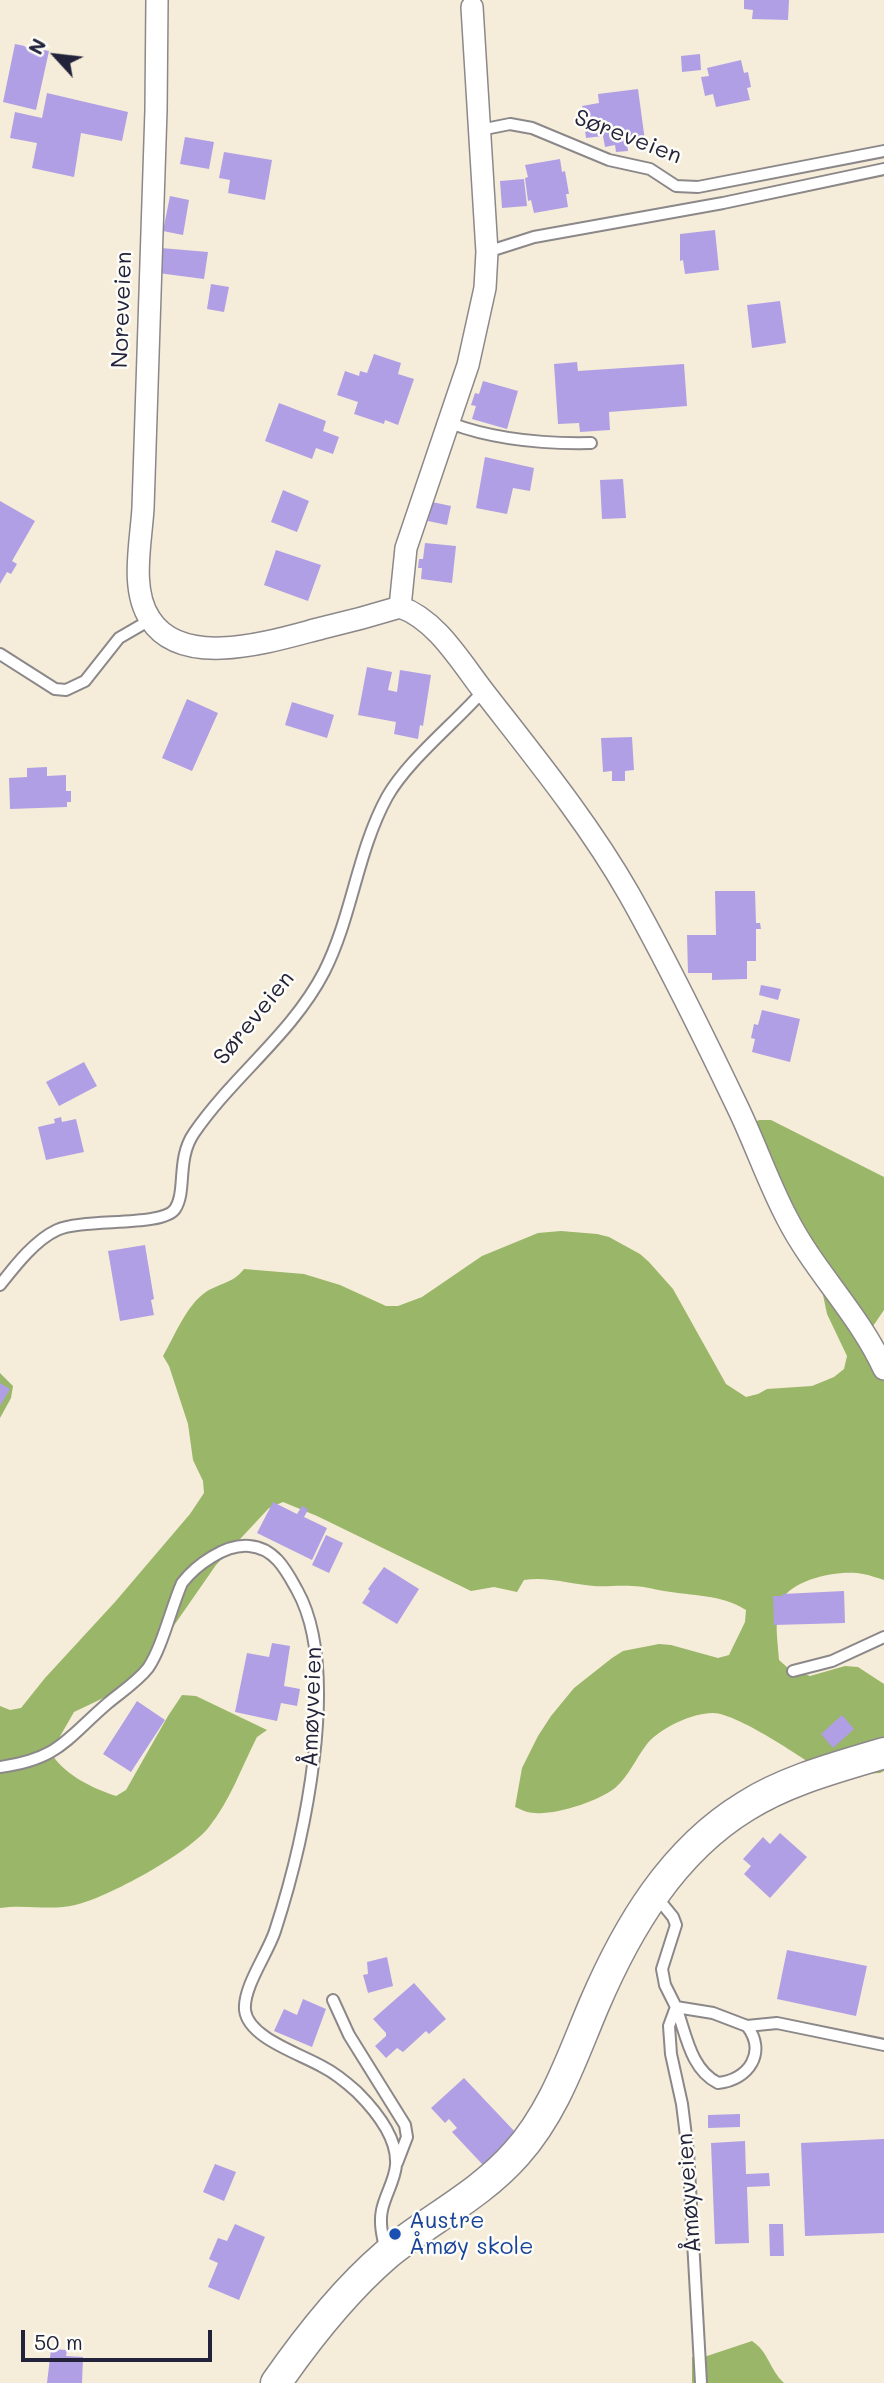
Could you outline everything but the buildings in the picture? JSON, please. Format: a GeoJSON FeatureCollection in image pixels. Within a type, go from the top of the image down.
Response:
{"type":"FeatureCollection","features":[{"type":"Feature","properties":{"kind":"main road"},"geometry":{"type":"LineString","coordinates":[[276,2383],[329,2313],[387,2255],[494,2176],[534,2133],[561,2084],[605,1979],[654,1893],[702,1840],[716,1826],[747,1805],[803,1779],[884,1753]]}},
{"type":"Feature","properties":{"kind":"street","name":"Noreveien"},"geometry":{"type":"LineString","coordinates":[[150,620],[142,602],[139,563],[156,110],[157,0]]}},
{"type":"Feature","properties":{"kind":"street"},"geometry":{"type":"LineString","coordinates":[[400,607],[406,548],[450,423],[485,288],[486,252],[472,4]]}},
{"type":"Feature","properties":{"kind":"street"},"geometry":{"type":"LineString","coordinates":[[150,620],[162,633],[181,643],[226,649],[267,642],[400,607],[412,611],[425,621],[449,647],[561,791],[629,893],[738,1107],[787,1219],[864,1329],[884,1368]]}},
{"type":"Feature","properties":{"kind":"lane","name":"Søreveien"},"geometry":{"type":"LineString","coordinates":[[480,130],[510,124],[531,128],[609,160],[650,169],[676,186],[698,187],[884,151]]}},
{"type":"Feature","properties":{"kind":"lane"},"geometry":{"type":"LineString","coordinates":[[486,252],[534,237],[723,203],[884,169]]}},
{"type":"Feature","properties":{"kind":"lane"},"geometry":{"type":"LineString","coordinates":[[450,423],[478,432],[550,444],[591,443]]}},
{"type":"Feature","properties":{"kind":"lane"},"geometry":{"type":"LineString","coordinates":[[0,654],[55,689],[66,690],[85,681],[119,638],[150,620]]}},
{"type":"Feature","properties":{"kind":"lane","name":"Søreveien"},"geometry":{"type":"LineString","coordinates":[[0,1285],[43,1239],[57,1230],[75,1224],[146,1220],[168,1216],[175,1210],[179,1200],[183,1158],[193,1135],[240,1076],[300,1010],[324,972],[340,933],[368,841],[389,794],[410,767],[483,691]]}},
{"type":"Feature","properties":{"kind":"lane","name":"Åmøyveien"},"geometry":{"type":"LineString","coordinates":[[0,1767],[51,1754],[138,1679],[153,1658],[183,1583],[201,1564],[230,1548],[244,1545],[264,1549],[277,1558],[285,1567],[302,1599],[315,1638],[318,1674],[316,1732],[309,1794],[294,1870],[274,1935],[248,1991],[245,2012],[248,2021],[260,2034],[326,2068],[359,2095],[388,2134],[395,2149],[396,2166]]}},
{"type":"Feature","properties":{"kind":"lane"},"geometry":{"type":"LineString","coordinates":[[793,1671],[832,1661],[884,1637]]}},
{"type":"Feature","properties":{"kind":"lane"},"geometry":{"type":"LineString","coordinates":[[654,1893],[676,1925],[662,1969],[665,1985],[696,2062],[707,2078],[718,2083],[726,2082],[740,2077],[751,2065],[757,2050],[756,2038],[747,2026]]}},
{"type":"Feature","properties":{"kind":"lane"},"geometry":{"type":"LineString","coordinates":[[333,2000],[349,2035],[405,2125],[407,2137],[382,2210],[381,2224],[387,2255]]}},
{"type":"Feature","properties":{"kind":"lane"},"geometry":{"type":"LineString","coordinates":[[676,2007],[720,2015],[747,2026],[777,2023],[884,2045]]}},
{"type":"Feature","properties":{"kind":"lane","name":"Åmøyveien"},"geometry":{"type":"LineString","coordinates":[[676,2007],[669,2026],[671,2054],[682,2105],[688,2152],[701,2383]]}},
{"type":"Feature","properties":{"kind":"green space"},"geometry":{"type":"Polygon","coordinates":[[[759,1120],[771,1120],[884,1177],[884,1310],[869,1332],[884,1372],[884,1580],[868,1575],[842,1573],[806,1581],[787,1593],[782,1600],[777,1630],[779,1660],[788,1668],[810,1676],[845,1666],[858,1667],[884,1684],[884,1771],[834,1780],[756,1730],[724,1715],[713,1713],[686,1719],[660,1732],[647,1744],[620,1783],[599,1798],[544,1813],[515,1807],[522,1768],[551,1716],[574,1688],[623,1651],[659,1644],[718,1658],[729,1655],[745,1622],[746,1610],[727,1601],[706,1596],[640,1587],[594,1586],[541,1579],[524,1580],[517,1592],[494,1587],[471,1591],[283,1502],[269,1508],[216,1565],[152,1657],[128,1684],[74,1712],[55,1745],[53,1756],[65,1770],[89,1785],[116,1796],[126,1790],[182,1695],[196,1696],[267,1730],[257,1737],[216,1817],[199,1838],[184,1849],[107,1894],[66,1907],[0,1908],[0,1706],[10,1710],[21,1708],[190,1514],[204,1493],[203,1481],[193,1460],[188,1424],[169,1366],[163,1356],[185,1315],[196,1301],[207,1291],[234,1278],[244,1269],[304,1274],[340,1285],[386,1306],[398,1306],[422,1297],[482,1256],[538,1233],[561,1231],[597,1234],[609,1237],[640,1254],[673,1289],[726,1384],[746,1397],[767,1389],[812,1386],[834,1377],[844,1369],[847,1356],[827,1314],[822,1290],[744,1128],[759,1120]]]}},
{"type":"Feature","properties":{"kind":"green space"},"geometry":{"type":"Polygon","coordinates":[[[0,1373],[13,1386],[11,1398],[0,1418],[0,1373]]]}},
{"type":"Feature","properties":{"kind":"green space"},"geometry":{"type":"Polygon","coordinates":[[[752,2341],[762,2350],[784,2383],[692,2383],[692,2357],[707,2356],[752,2341]]]}},
{"type":"Feature","properties":{"kind":"place","name":"Austre Åmøy skole"},"geometry":{"type":"Point","coordinates":[395,2234]}}]}
